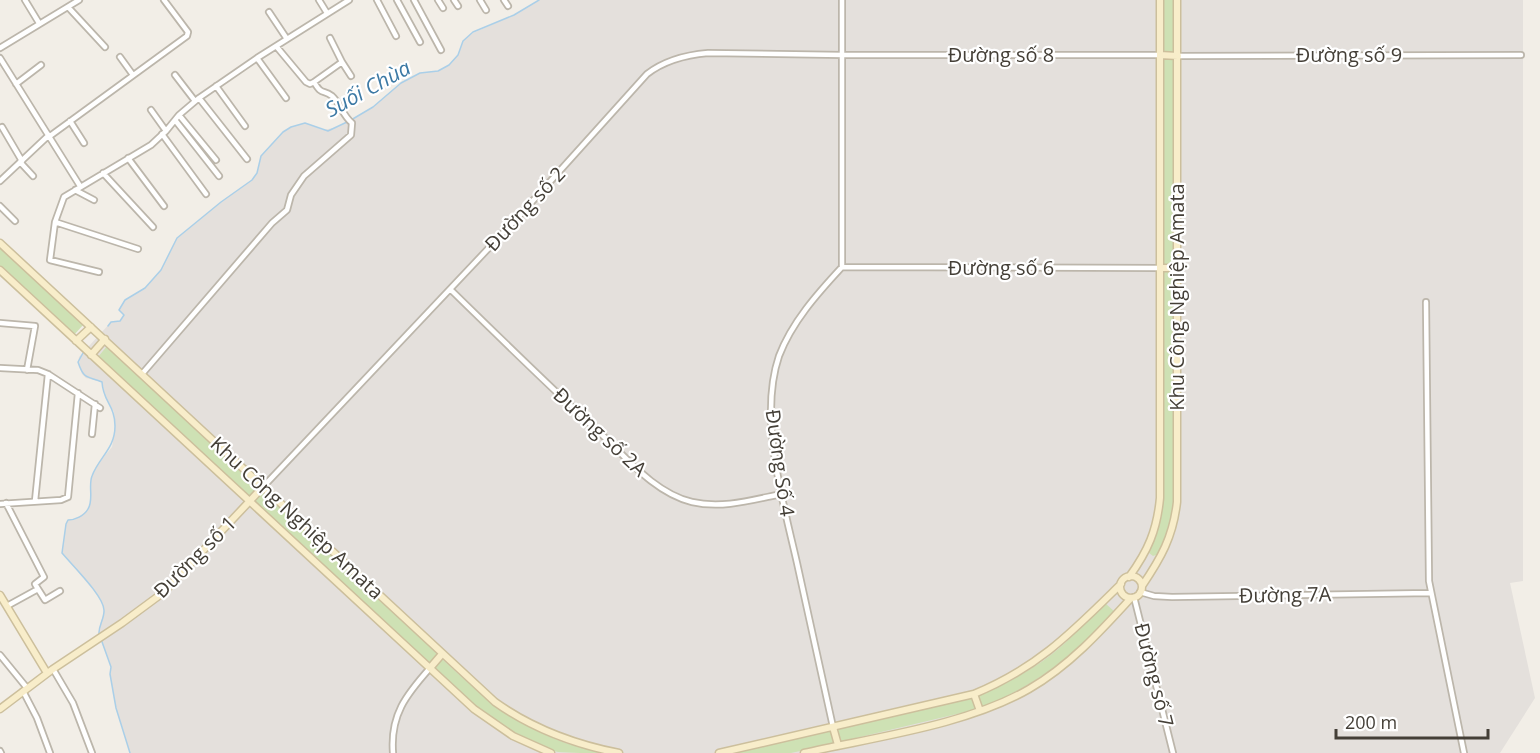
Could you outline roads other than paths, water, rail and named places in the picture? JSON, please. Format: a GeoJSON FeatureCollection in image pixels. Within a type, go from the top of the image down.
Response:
{"type":"FeatureCollection","features":[{"type":"Feature","properties":{"kind":"street"},"geometry":{"type":"LineString","coordinates":[[25,0],[39,23]]}},
{"type":"Feature","properties":{"kind":"street"},"geometry":{"type":"LineString","coordinates":[[0,48],[79,0]]}},
{"type":"Feature","properties":{"kind":"street"},"geometry":{"type":"LineString","coordinates":[[0,182],[49,135],[188,34],[164,0]]}},
{"type":"Feature","properties":{"kind":"street"},"geometry":{"type":"LineString","coordinates":[[319,0],[327,13]]}},
{"type":"Feature","properties":{"kind":"street"},"geometry":{"type":"LineString","coordinates":[[99,272],[51,261],[54,222],[63,197],[150,145],[177,117],[216,86],[256,58],[350,0]]}},
{"type":"Feature","properties":{"kind":"street"},"geometry":{"type":"LineString","coordinates":[[376,0],[396,36]]}},
{"type":"Feature","properties":{"kind":"street"},"geometry":{"type":"LineString","coordinates":[[397,0],[420,42]]}},
{"type":"Feature","properties":{"kind":"street"},"geometry":{"type":"LineString","coordinates":[[414,0],[441,50]]}},
{"type":"Feature","properties":{"kind":"street"},"geometry":{"type":"LineString","coordinates":[[438,0],[443,8]]}},
{"type":"Feature","properties":{"kind":"street"},"geometry":{"type":"LineString","coordinates":[[454,0],[458,6]]}},
{"type":"Feature","properties":{"kind":"street"},"geometry":{"type":"LineString","coordinates":[[480,0],[486,10]]}},
{"type":"Feature","properties":{"kind":"street"},"geometry":{"type":"LineString","coordinates":[[504,0],[508,6]]}},
{"type":"Feature","properties":{"kind":"street"},"geometry":{"type":"LineString","coordinates":[[842,0],[842,267]]}},
{"type":"Feature","properties":{"kind":"street","name":"Khu Công Nghiệp Amata"},"geometry":{"type":"LineString","coordinates":[[1129,577],[1145,555],[1153,536],[1160,506],[1160,0]]}},
{"type":"Feature","properties":{"kind":"street","name":"Khu Công Nghiệp Amata"},"geometry":{"type":"LineString","coordinates":[[1141,589],[1167,546],[1175,519],[1178,473],[1177,0]]}},
{"type":"Feature","properties":{"kind":"street"},"geometry":{"type":"LineString","coordinates":[[68,7],[105,47]]}},
{"type":"Feature","properties":{"kind":"street"},"geometry":{"type":"LineString","coordinates":[[269,12],[287,39]]}},
{"type":"Feature","properties":{"kind":"street"},"geometry":{"type":"LineString","coordinates":[[330,38],[351,76]]}},
{"type":"Feature","properties":{"kind":"street"},"geometry":{"type":"LineString","coordinates":[[276,46],[310,84],[342,62]]}},
{"type":"Feature","properties":{"kind":"street","name":"Đường số 2"},"geometry":{"type":"LineString","coordinates":[[262,487],[450,289],[652,70],[677,58],[708,52],[843,55]]}},
{"type":"Feature","properties":{"kind":"street","name":"Đường số 8"},"geometry":{"type":"LineString","coordinates":[[843,55],[1160,56]]}},
{"type":"Feature","properties":{"kind":"street","name":"Đường số 9"},"geometry":{"type":"LineString","coordinates":[[1178,56],[1521,55]]}},
{"type":"Feature","properties":{"kind":"street"},"geometry":{"type":"LineString","coordinates":[[1160,56],[1178,56]]}},
{"type":"Feature","properties":{"kind":"street"},"geometry":{"type":"LineString","coordinates":[[120,57],[133,75]]}},
{"type":"Feature","properties":{"kind":"street"},"geometry":{"type":"LineString","coordinates":[[0,58],[80,186]]}},
{"type":"Feature","properties":{"kind":"street"},"geometry":{"type":"LineString","coordinates":[[256,58],[286,98]]}},
{"type":"Feature","properties":{"kind":"street"},"geometry":{"type":"LineString","coordinates":[[16,84],[41,65]]}},
{"type":"Feature","properties":{"kind":"street"},"geometry":{"type":"LineString","coordinates":[[175,75],[247,159]]}},
{"type":"Feature","properties":{"kind":"street"},"geometry":{"type":"LineString","coordinates":[[142,374],[272,223],[287,210],[291,195],[304,176],[351,135],[352,123],[332,97],[321,92],[314,82]]}},
{"type":"Feature","properties":{"kind":"street"},"geometry":{"type":"LineString","coordinates":[[216,86],[245,126]]}},
{"type":"Feature","properties":{"kind":"street"},"geometry":{"type":"LineString","coordinates":[[150,110],[206,194]]}},
{"type":"Feature","properties":{"kind":"street"},"geometry":{"type":"LineString","coordinates":[[177,117],[216,160]]}},
{"type":"Feature","properties":{"kind":"street"},"geometry":{"type":"LineString","coordinates":[[177,117],[219,176]]}},
{"type":"Feature","properties":{"kind":"street"},"geometry":{"type":"LineString","coordinates":[[70,121],[84,143]]}},
{"type":"Feature","properties":{"kind":"street"},"geometry":{"type":"LineString","coordinates":[[2,127],[21,161],[33,176]]}},
{"type":"Feature","properties":{"kind":"street"},"geometry":{"type":"LineString","coordinates":[[128,158],[164,206]]}},
{"type":"Feature","properties":{"kind":"street"},"geometry":{"type":"LineString","coordinates":[[103,173],[153,227]]}},
{"type":"Feature","properties":{"kind":"street"},"geometry":{"type":"LineString","coordinates":[[75,190],[94,200]]}},
{"type":"Feature","properties":{"kind":"street"},"geometry":{"type":"LineString","coordinates":[[0,206],[15,221]]}},
{"type":"Feature","properties":{"kind":"street"},"geometry":{"type":"LineString","coordinates":[[54,222],[138,249]]}},
{"type":"Feature","properties":{"kind":"street","name":"Khu Công Nghiệp Amata"},"geometry":{"type":"LineString","coordinates":[[0,243],[495,702],[540,730],[584,746],[619,753]]}},
{"type":"Feature","properties":{"kind":"street","name":"Đường số 6"},"geometry":{"type":"LineString","coordinates":[[842,267],[1160,268]]}},
{"type":"Feature","properties":{"kind":"street","name":"Đường Số 4"},"geometry":{"type":"LineString","coordinates":[[833,727],[782,494],[770,414],[771,395],[779,358],[790,334],[803,313],[842,267]]}},
{"type":"Feature","properties":{"kind":"street"},"geometry":{"type":"LineString","coordinates":[[1160,268],[1176,268]]}},
{"type":"Feature","properties":{"kind":"street","name":"Khu Công Nghiệp Amata"},"geometry":{"type":"LineString","coordinates":[[0,270],[249,502],[488,719],[513,736],[551,753]]}},
{"type":"Feature","properties":{"kind":"street","name":"Đường số 2A"},"geometry":{"type":"LineString","coordinates":[[450,289],[567,403],[643,473],[664,489],[692,502],[733,505],[782,494]]}},
{"type":"Feature","properties":{"kind":"street"},"geometry":{"type":"LineString","coordinates":[[1426,302],[1430,593],[1464,753]]}},
{"type":"Feature","properties":{"kind":"street"},"geometry":{"type":"LineString","coordinates":[[0,323],[34,326],[27,370]]}},
{"type":"Feature","properties":{"kind":"street"},"geometry":{"type":"LineString","coordinates":[[76,342],[91,327]]}},
{"type":"Feature","properties":{"kind":"street"},"geometry":{"type":"LineString","coordinates":[[91,354],[105,339]]}},
{"type":"Feature","properties":{"kind":"street"},"geometry":{"type":"LineString","coordinates":[[0,368],[48,374],[100,408]]}},
{"type":"Feature","properties":{"kind":"street"},"geometry":{"type":"LineString","coordinates":[[35,501],[48,374]]}},
{"type":"Feature","properties":{"kind":"street"},"geometry":{"type":"LineString","coordinates":[[60,591],[45,600],[35,584],[42,580],[44,574],[3,504],[62,500],[68,497],[78,393]]}},
{"type":"Feature","properties":{"kind":"street"},"geometry":{"type":"LineString","coordinates":[[92,434],[95,404]]}},
{"type":"Feature","properties":{"kind":"street","name":"Đường số 1"},"geometry":{"type":"LineString","coordinates":[[0,709],[50,671],[164,592],[262,487]]}},
{"type":"Feature","properties":{"kind":"street"},"geometry":{"type":"LineString","coordinates":[[719,753],[974,694],[1021,672],[1044,656],[1129,577],[1138,579],[1141,589],[1133,598],[1065,665],[1028,689],[980,711],[804,753]]}},
{"type":"Feature","properties":{"kind":"street"},"geometry":{"type":"LineString","coordinates":[[1121,584],[1122,593],[1133,598]]}},
{"type":"Feature","properties":{"kind":"street"},"geometry":{"type":"LineString","coordinates":[[7,606],[38,589]]}},
{"type":"Feature","properties":{"kind":"street","name":"Đường 7A"},"geometry":{"type":"LineString","coordinates":[[1141,589],[1154,596],[1172,597],[1430,593]]}},
{"type":"Feature","properties":{"kind":"street"},"geometry":{"type":"LineString","coordinates":[[0,595],[74,703],[92,753]]}},
{"type":"Feature","properties":{"kind":"street","name":"Đường số 7"},"geometry":{"type":"LineString","coordinates":[[1133,598],[1173,753]]}},
{"type":"Feature","properties":{"kind":"street"},"geometry":{"type":"LineString","coordinates":[[393,753],[392,736],[399,710],[407,695],[442,654]]}},
{"type":"Feature","properties":{"kind":"street"},"geometry":{"type":"LineString","coordinates":[[0,655],[25,690],[50,753]]}},
{"type":"Feature","properties":{"kind":"street"},"geometry":{"type":"LineString","coordinates":[[974,694],[980,711]]}},
{"type":"Feature","properties":{"kind":"street"},"geometry":{"type":"LineString","coordinates":[[833,727],[838,745]]}},
{"type":"Feature","properties":{"kind":"waterway","name":"Suối Chùa"},"geometry":{"type":"LineString","coordinates":[[351,120],[373,107],[401,83],[420,73],[438,71],[449,65],[458,55],[463,41],[473,32],[514,15],[539,0]]}},
{"type":"Feature","properties":{"kind":"waterway","name":"Suối Chùa"},"geometry":{"type":"LineString","coordinates":[[108,326],[111,322],[120,321],[124,315],[119,310],[125,300],[145,288],[161,270],[177,238],[252,180],[257,173],[261,156],[283,132],[305,123],[328,131],[347,122]]}},
{"type":"Feature","properties":{"kind":"waterway"},"geometry":{"type":"LineString","coordinates":[[83,353],[78,362],[80,368],[87,377],[102,382],[115,426],[110,447],[92,476],[90,505],[84,514],[68,520],[66,524],[62,553],[94,590],[103,605],[104,614],[99,635]]}},
{"type":"Feature","properties":{"kind":"waterway"},"geometry":{"type":"LineString","coordinates":[[101,639],[111,667],[110,674],[116,708],[130,753]]}}]}
